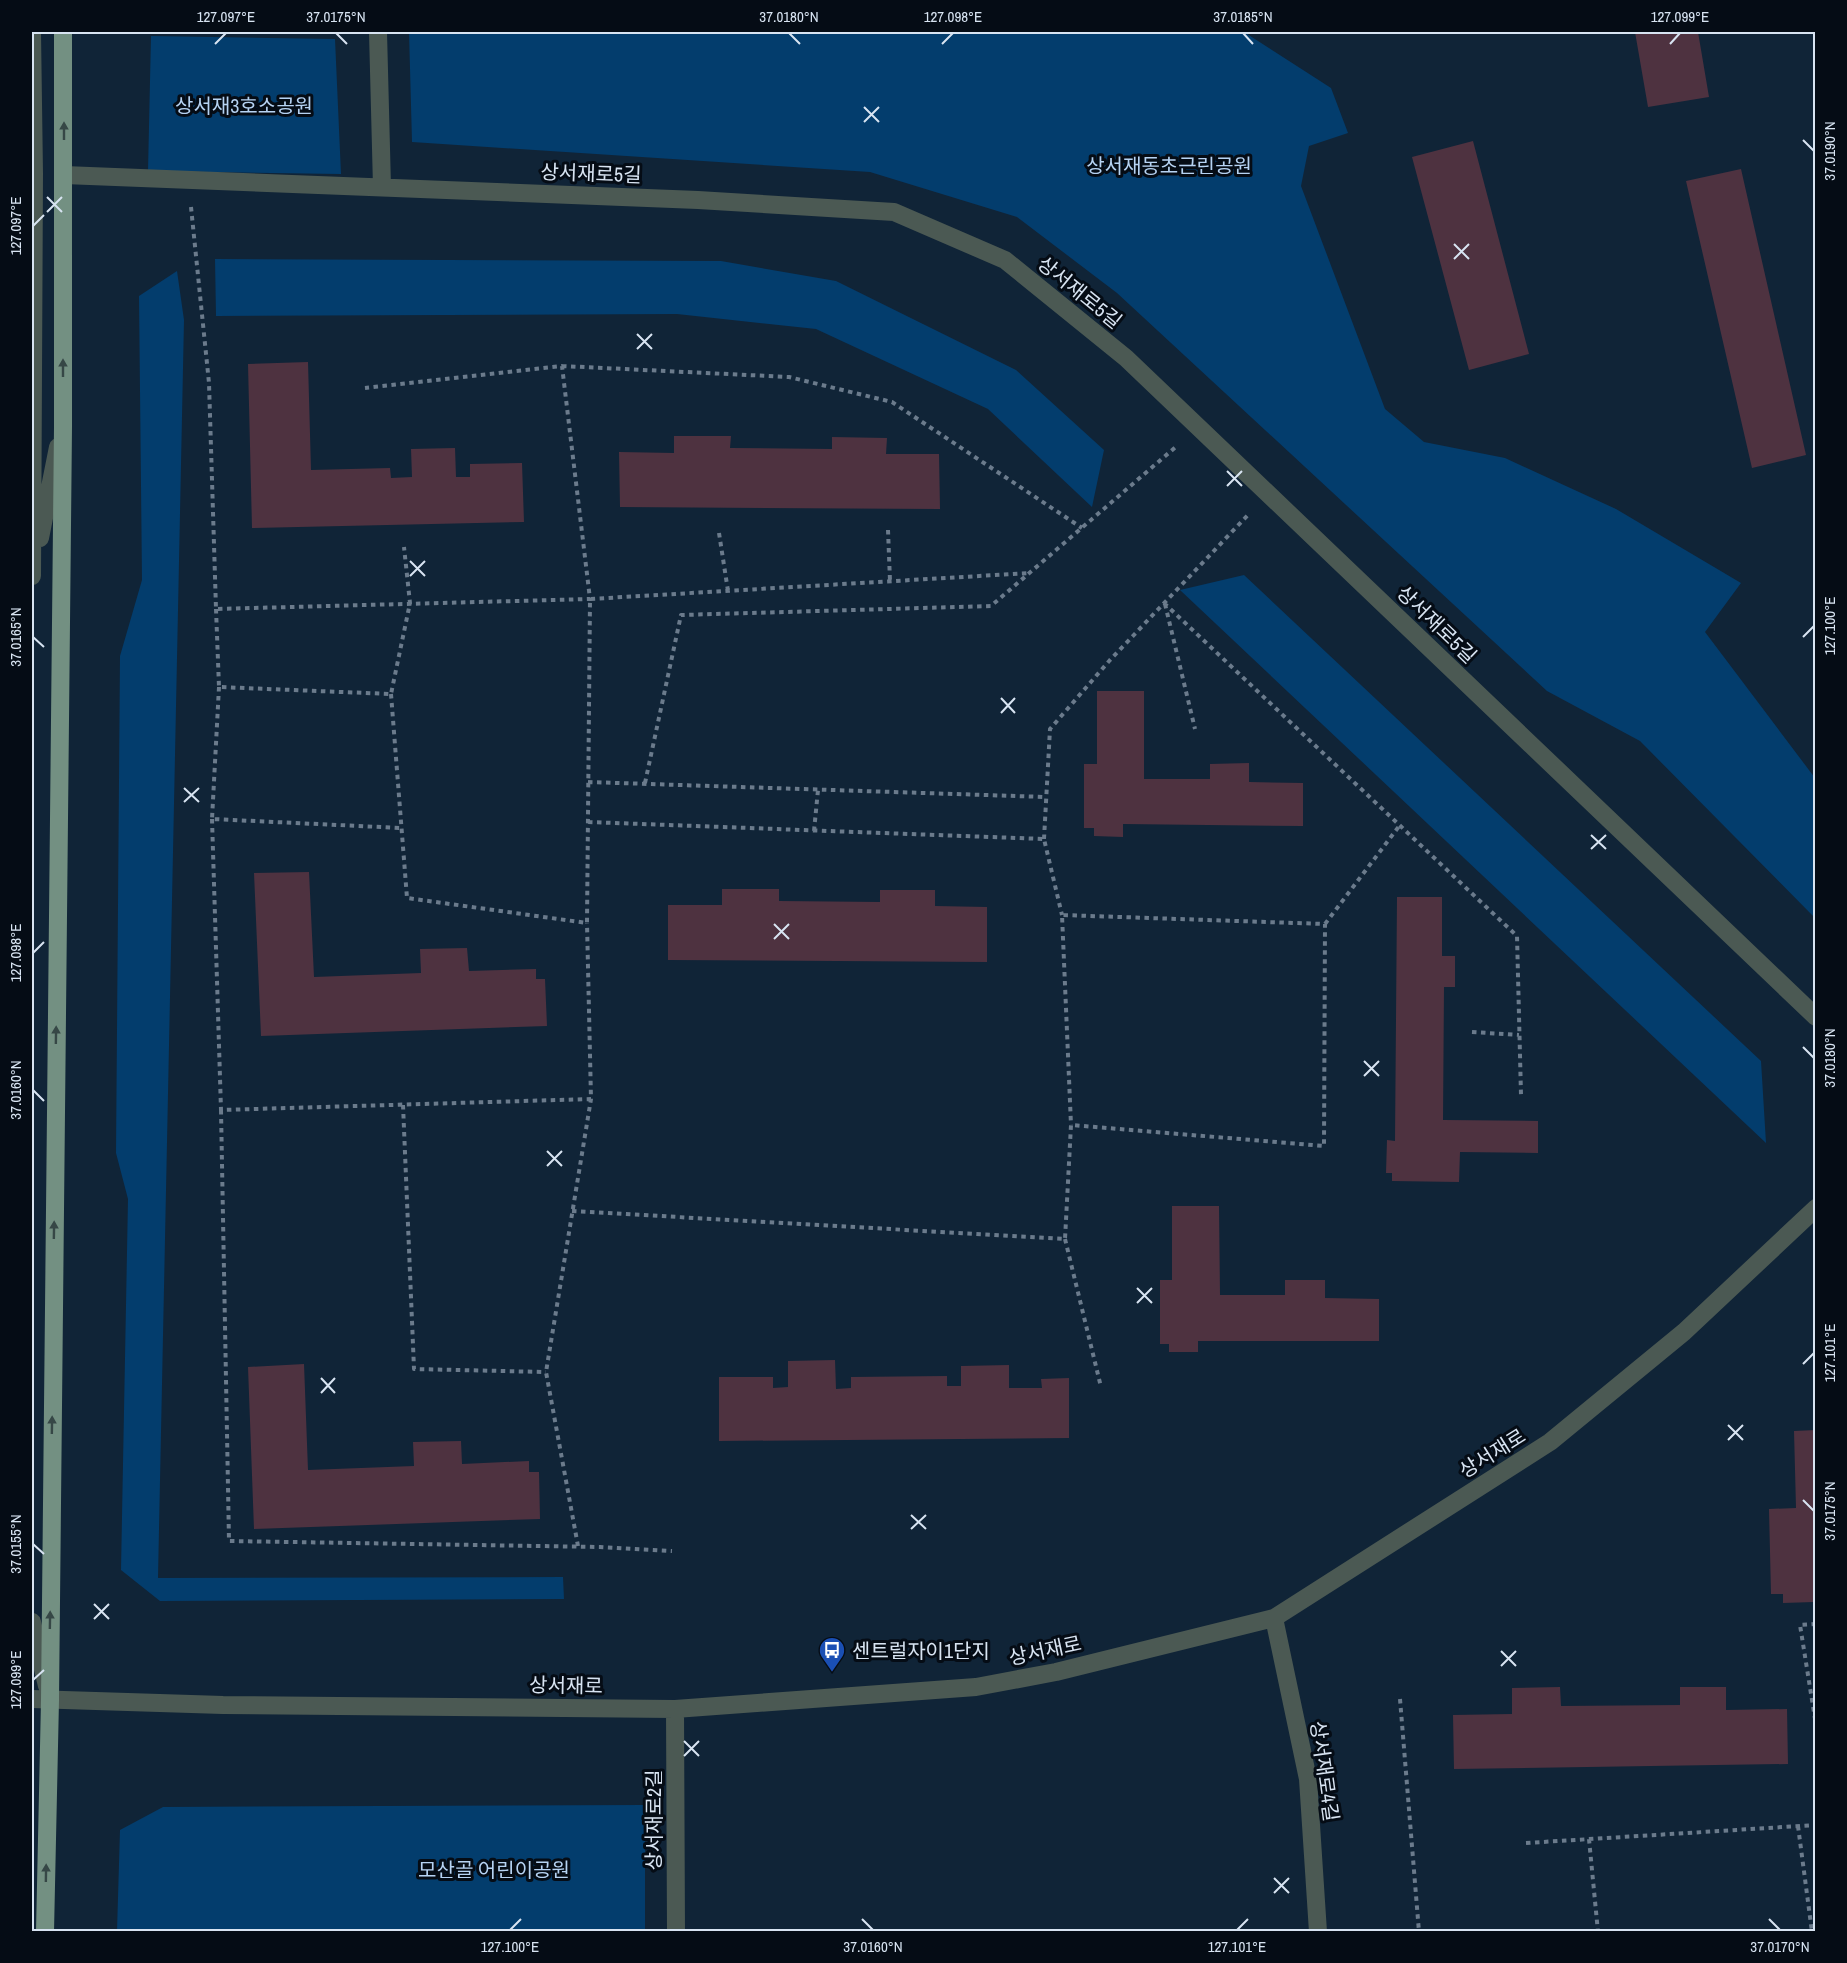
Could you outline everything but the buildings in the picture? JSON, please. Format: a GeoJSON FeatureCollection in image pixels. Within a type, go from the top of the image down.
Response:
{"type":"FeatureCollection","features":[{"type":"Feature","properties":{"kind":"main road"},"geometry":{"type":"LineString","coordinates":[[45,1932],[41,1700],[63,427],[63,32]]}},
{"type":"Feature","properties":{"kind":"street"},"geometry":{"type":"LineString","coordinates":[[32,32],[34,174],[32,581]]}},
{"type":"Feature","properties":{"kind":"street"},"geometry":{"type":"LineString","coordinates":[[378,32],[382,187]]}},
{"type":"Feature","properties":{"kind":"street","name":"상서재로5길"},"geometry":{"type":"LineString","coordinates":[[64,175],[698,200],[894,212],[1005,260],[1126,358],[1815,1017]]}},
{"type":"Feature","properties":{"kind":"street"},"geometry":{"type":"LineString","coordinates":[[32,576],[63,427]]}},
{"type":"Feature","properties":{"kind":"street","name":"상서재로"},"geometry":{"type":"LineString","coordinates":[[41,1700],[223,1705],[675,1708],[976,1687],[1056,1672],[1274,1618],[1550,1442],[1684,1332],[1815,1208]]}},
{"type":"Feature","properties":{"kind":"street","name":"상서재로4길"},"geometry":{"type":"LineString","coordinates":[[1274,1618],[1308,1779],[1318,1932]]}},
{"type":"Feature","properties":{"kind":"street"},"geometry":{"type":"LineString","coordinates":[[32,1622],[41,1700]]}},
{"type":"Feature","properties":{"kind":"street","name":"상서재로2길"},"geometry":{"type":"LineString","coordinates":[[675,1708],[676,1932]]}},
{"type":"Feature","properties":{"kind":"path"},"geometry":{"type":"LineString","coordinates":[[189,179],[209,383],[219,687],[212,819],[221,1110],[229,1541],[578,1546],[672,1551]]}},
{"type":"Feature","properties":{"kind":"path"},"geometry":{"type":"LineString","coordinates":[[365,388],[562,366],[789,377],[892,402],[1082,528]]}},
{"type":"Feature","properties":{"kind":"path"},"geometry":{"type":"LineString","coordinates":[[562,366],[590,599],[587,923],[591,1099],[546,1372],[578,1546]]}},
{"type":"Feature","properties":{"kind":"path"},"geometry":{"type":"LineString","coordinates":[[645,783],[681,615],[991,606],[1198,428]]}},
{"type":"Feature","properties":{"kind":"path"},"geometry":{"type":"LineString","coordinates":[[1101,1387],[1065,1239],[1071,1125],[1062,915],[1044,839],[1050,729],[1110,660],[1269,494]]}},
{"type":"Feature","properties":{"kind":"path"},"geometry":{"type":"LineString","coordinates":[[888,530],[890,581]]}},
{"type":"Feature","properties":{"kind":"path"},"geometry":{"type":"LineString","coordinates":[[719,533],[728,591]]}},
{"type":"Feature","properties":{"kind":"path"},"geometry":{"type":"LineString","coordinates":[[404,547],[410,603],[391,694],[406,898],[587,923]]}},
{"type":"Feature","properties":{"kind":"path"},"geometry":{"type":"LineString","coordinates":[[216,609],[590,599],[1030,573]]}},
{"type":"Feature","properties":{"kind":"path"},"geometry":{"type":"LineString","coordinates":[[1164,603],[1195,729]]}},
{"type":"Feature","properties":{"kind":"path"},"geometry":{"type":"LineString","coordinates":[[1164,603],[1517,936],[1521,1095]]}},
{"type":"Feature","properties":{"kind":"path"},"geometry":{"type":"LineString","coordinates":[[219,687],[391,694]]}},
{"type":"Feature","properties":{"kind":"path"},"geometry":{"type":"LineString","coordinates":[[588,782],[1046,797]]}},
{"type":"Feature","properties":{"kind":"path"},"geometry":{"type":"LineString","coordinates":[[814,831],[818,790]]}},
{"type":"Feature","properties":{"kind":"path"},"geometry":{"type":"LineString","coordinates":[[212,819],[401,828]]}},
{"type":"Feature","properties":{"kind":"path"},"geometry":{"type":"LineString","coordinates":[[588,822],[1044,839]]}},
{"type":"Feature","properties":{"kind":"path"},"geometry":{"type":"LineString","coordinates":[[1071,1125],[1324,1146],[1325,924],[1400,825]]}},
{"type":"Feature","properties":{"kind":"path"},"geometry":{"type":"LineString","coordinates":[[1062,915],[1325,924]]}},
{"type":"Feature","properties":{"kind":"path"},"geometry":{"type":"LineString","coordinates":[[1472,1032],[1519,1035]]}},
{"type":"Feature","properties":{"kind":"path"},"geometry":{"type":"LineString","coordinates":[[221,1110],[591,1099]]}},
{"type":"Feature","properties":{"kind":"path"},"geometry":{"type":"LineString","coordinates":[[403,1105],[414,1369],[546,1372]]}},
{"type":"Feature","properties":{"kind":"path"},"geometry":{"type":"LineString","coordinates":[[572,1211],[1065,1239]]}},
{"type":"Feature","properties":{"kind":"path"},"geometry":{"type":"LineString","coordinates":[[1815,1624],[1800,1625],[1815,1725]]}},
{"type":"Feature","properties":{"kind":"path"},"geometry":{"type":"LineString","coordinates":[[1400,1700],[1419,1932]]}},
{"type":"Feature","properties":{"kind":"path"},"geometry":{"type":"LineString","coordinates":[[1526,1843],[1815,1825]]}},
{"type":"Feature","properties":{"kind":"path"},"geometry":{"type":"LineString","coordinates":[[1798,1826],[1812,1932]]}},
{"type":"Feature","properties":{"kind":"path"},"geometry":{"type":"LineString","coordinates":[[1589,1839],[1598,1932]]}},
{"type":"Feature","properties":{"kind":"green space","name":"상서재동초근린공원"},"geometry":{"type":"Polygon","coordinates":[[[409,32],[1244,32],[1331,88],[1348,133],[1309,146],[1301,186],[1385,409],[1424,442],[1505,458],[1616,509],[1741,583],[1705,632],[1815,778],[1815,918],[1640,741],[1547,691],[1117,293],[1017,217],[870,172],[412,142],[409,32]]]}},
{"type":"Feature","properties":{"kind":"green space","name":"상서재3호소공원"},"geometry":{"type":"Polygon","coordinates":[[[151,36],[335,39],[341,174],[148,171],[151,36]]]}},
{"type":"Feature","properties":{"kind":"green space"},"geometry":{"type":"Polygon","coordinates":[[[215,259],[721,261],[836,281],[1016,370],[1104,450],[1092,507],[988,409],[816,329],[677,314],[216,316],[215,259]]]}},
{"type":"Feature","properties":{"kind":"green space"},"geometry":{"type":"Polygon","coordinates":[[[177,271],[184,320],[158,1578],[563,1577],[564,1599],[160,1601],[121,1570],[128,1199],[116,1153],[120,656],[142,580],[139,296],[177,271]]]}},
{"type":"Feature","properties":{"kind":"green space"},"geometry":{"type":"Polygon","coordinates":[[[1244,575],[1761,1061],[1766,1143],[1180,590],[1244,575]]]}},
{"type":"Feature","properties":{"kind":"green space","name":"모산골 어린이공원"},"geometry":{"type":"Polygon","coordinates":[[[645,1805],[645,1931],[117,1931],[120,1830],[163,1807],[645,1805]]]}},
{"type":"Feature","properties":{"kind":"place","name":"센트럴자이1단지"},"geometry":{"type":"Point","coordinates":[832,1673]}}]}
